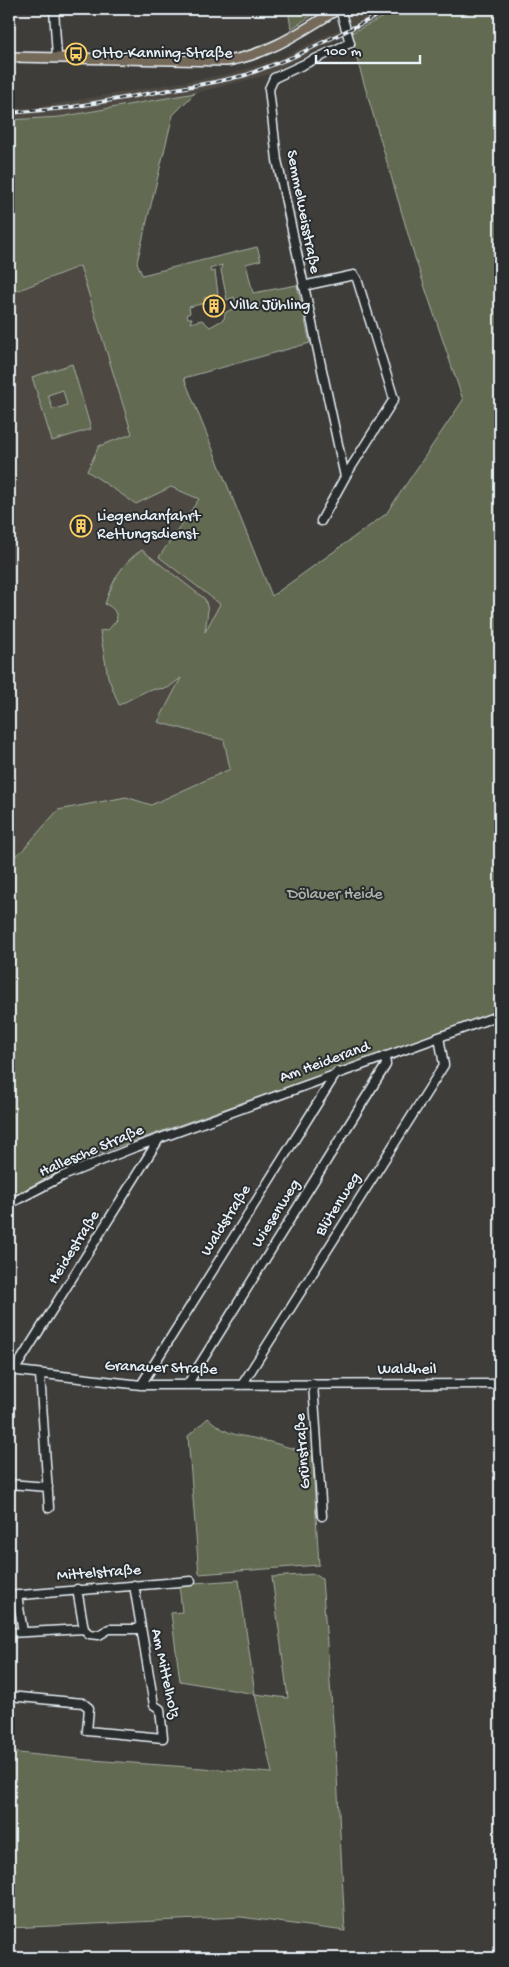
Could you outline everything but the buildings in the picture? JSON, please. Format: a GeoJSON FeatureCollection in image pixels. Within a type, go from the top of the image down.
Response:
{"type":"FeatureCollection","features":[{"type":"Feature","properties":{"kind":"main road"},"geometry":{"type":"LineString","coordinates":[[9,57],[203,62],[246,58],[289,39],[339,9]]}},
{"type":"Feature","properties":{"kind":"street"},"geometry":{"type":"LineString","coordinates":[[54,9],[57,57]]}},
{"type":"Feature","properties":{"kind":"street","name":"Semmelweisstraße"},"geometry":{"type":"LineString","coordinates":[[339,9],[350,43],[274,78],[269,89],[274,143],[345,477]]}},
{"type":"Feature","properties":{"kind":"street"},"geometry":{"type":"LineString","coordinates":[[303,286],[342,276],[354,275],[357,279],[394,400],[345,477],[321,522]]}},
{"type":"Feature","properties":{"kind":"street","name":"Am Heiderand"},"geometry":{"type":"LineString","coordinates":[[159,1139],[337,1072],[500,1015]]}},
{"type":"Feature","properties":{"kind":"street","name":"Blütenweg"},"geometry":{"type":"LineString","coordinates":[[242,1385],[444,1065],[438,1037]]}},
{"type":"Feature","properties":{"kind":"street","name":"Wiesenweg"},"geometry":{"type":"LineString","coordinates":[[187,1385],[386,1065],[385,1056]]}},
{"type":"Feature","properties":{"kind":"street","name":"Waldstraße"},"geometry":{"type":"LineString","coordinates":[[141,1385],[337,1072]]}},
{"type":"Feature","properties":{"kind":"street","name":"Hallesche Straße"},"geometry":{"type":"LineString","coordinates":[[9,1204],[63,1176],[159,1139]]}},
{"type":"Feature","properties":{"kind":"street","name":"Heidestraße"},"geometry":{"type":"LineString","coordinates":[[11,1370],[159,1139]]}},
{"type":"Feature","properties":{"kind":"street","name":"Granauer Straße"},"geometry":{"type":"LineString","coordinates":[[11,1370],[141,1385],[313,1384]]}},
{"type":"Feature","properties":{"kind":"street"},"geometry":{"type":"LineString","coordinates":[[40,1374],[49,1508]]}},
{"type":"Feature","properties":{"kind":"street","name":"Waldheil"},"geometry":{"type":"LineString","coordinates":[[313,1384],[500,1384]]}},
{"type":"Feature","properties":{"kind":"street","name":"Grünstraße"},"geometry":{"type":"LineString","coordinates":[[313,1384],[322,1516]]}},
{"type":"Feature","properties":{"kind":"street"},"geometry":{"type":"LineString","coordinates":[[9,1484],[48,1487]]}},
{"type":"Feature","properties":{"kind":"street","name":"Mittelstraße"},"geometry":{"type":"LineString","coordinates":[[13,1595],[190,1581]]}},
{"type":"Feature","properties":{"kind":"street","name":"Am Mittelholz"},"geometry":{"type":"LineString","coordinates":[[9,1696],[83,1703],[89,1708],[87,1731],[162,1738],[160,1709],[154,1705],[134,1585]]}},
{"type":"Feature","properties":{"kind":"street"},"geometry":{"type":"LineString","coordinates":[[77,1589],[84,1629],[89,1634],[99,1635],[109,1629],[140,1629]]}},
{"type":"Feature","properties":{"kind":"street"},"geometry":{"type":"LineString","coordinates":[[13,1595],[23,1632]]}},
{"type":"Feature","properties":{"kind":"street"},"geometry":{"type":"LineString","coordinates":[[9,1633],[84,1629]]}},
{"type":"Feature","properties":{"kind":"shaded area"},"geometry":{"type":"Polygon","coordinates":[[[350,9],[398,9],[267,75],[195,93],[60,117],[9,120],[9,108],[32,108],[234,73],[283,57],[349,24],[344,12],[350,9]]]}},
{"type":"Feature","properties":{"kind":"shaded area"},"geometry":{"type":"Polygon","coordinates":[[[80,266],[133,434],[99,446],[87,471],[136,504],[171,487],[199,499],[159,557],[220,604],[158,722],[224,740],[231,769],[151,805],[126,797],[58,810],[22,851],[9,859],[9,348],[15,348],[9,331],[9,294],[80,266]]]}},
{"type":"Feature","properties":{"kind":"green space"},"geometry":{"type":"Polygon","coordinates":[[[288,9],[322,9],[291,29],[288,9]]]}},
{"type":"Feature","properties":{"kind":"green space","name":"Dölauer Heide"},"geometry":{"type":"Polygon","coordinates":[[[399,9],[500,9],[500,1011],[78,1161],[9,1198],[9,859],[22,851],[58,810],[126,797],[151,805],[230,769],[224,740],[158,722],[181,678],[168,688],[148,690],[119,705],[108,677],[100,631],[108,630],[117,620],[114,610],[105,604],[111,588],[123,567],[142,550],[205,599],[208,610],[205,632],[220,604],[159,557],[199,499],[171,487],[136,504],[87,471],[99,446],[132,434],[80,266],[9,294],[9,120],[60,117],[195,93],[173,115],[137,262],[142,275],[257,247],[261,260],[246,264],[253,293],[297,285],[310,343],[184,378],[272,596],[386,514],[463,400],[415,258],[351,39],[351,33],[399,9]],[[222,265],[210,269],[211,272],[215,271],[218,294],[204,298],[205,303],[189,307],[190,313],[187,314],[188,318],[192,318],[190,323],[202,320],[210,327],[224,319],[225,313],[237,306],[234,297],[227,300],[221,270],[222,265]]]}},
{"type":"Feature","properties":{"kind":"green space"},"geometry":{"type":"Polygon","coordinates":[[[72,364],[91,429],[52,441],[32,377],[72,364]],[[63,390],[48,395],[53,410],[67,405],[63,390]]]}},
{"type":"Feature","properties":{"kind":"green space"},"geometry":{"type":"Polygon","coordinates":[[[208,1418],[222,1429],[233,1434],[312,1451],[319,1565],[199,1574],[188,1436],[208,1418]]]}},
{"type":"Feature","properties":{"kind":"green space"},"geometry":{"type":"Polygon","coordinates":[[[315,1574],[322,1579],[337,1774],[345,1931],[241,1917],[9,1928],[9,1752],[77,1759],[272,1773],[255,1694],[288,1698],[272,1577],[315,1574]]]}},
{"type":"Feature","properties":{"kind":"green space"},"geometry":{"type":"Polygon","coordinates":[[[239,1580],[255,1694],[180,1681],[171,1613],[182,1612],[179,1584],[239,1580]]]}},
{"type":"Feature","properties":{"kind":"railway"},"geometry":{"type":"LineString","coordinates":[[9,113],[66,108],[246,75],[293,57],[391,9]]}},
{"type":"Feature","properties":{"kind":"place","name":"Otto-Kanning-Straße"},"geometry":{"type":"Point","coordinates":[76,54]}},
{"type":"Feature","properties":{"kind":"place","name":"Villa Jühling"},"geometry":{"type":"Point","coordinates":[214,306]}},
{"type":"Feature","properties":{"kind":"place","name":"Liegendanfahrt Rettungsdienst"},"geometry":{"type":"Point","coordinates":[81,526]}}]}
